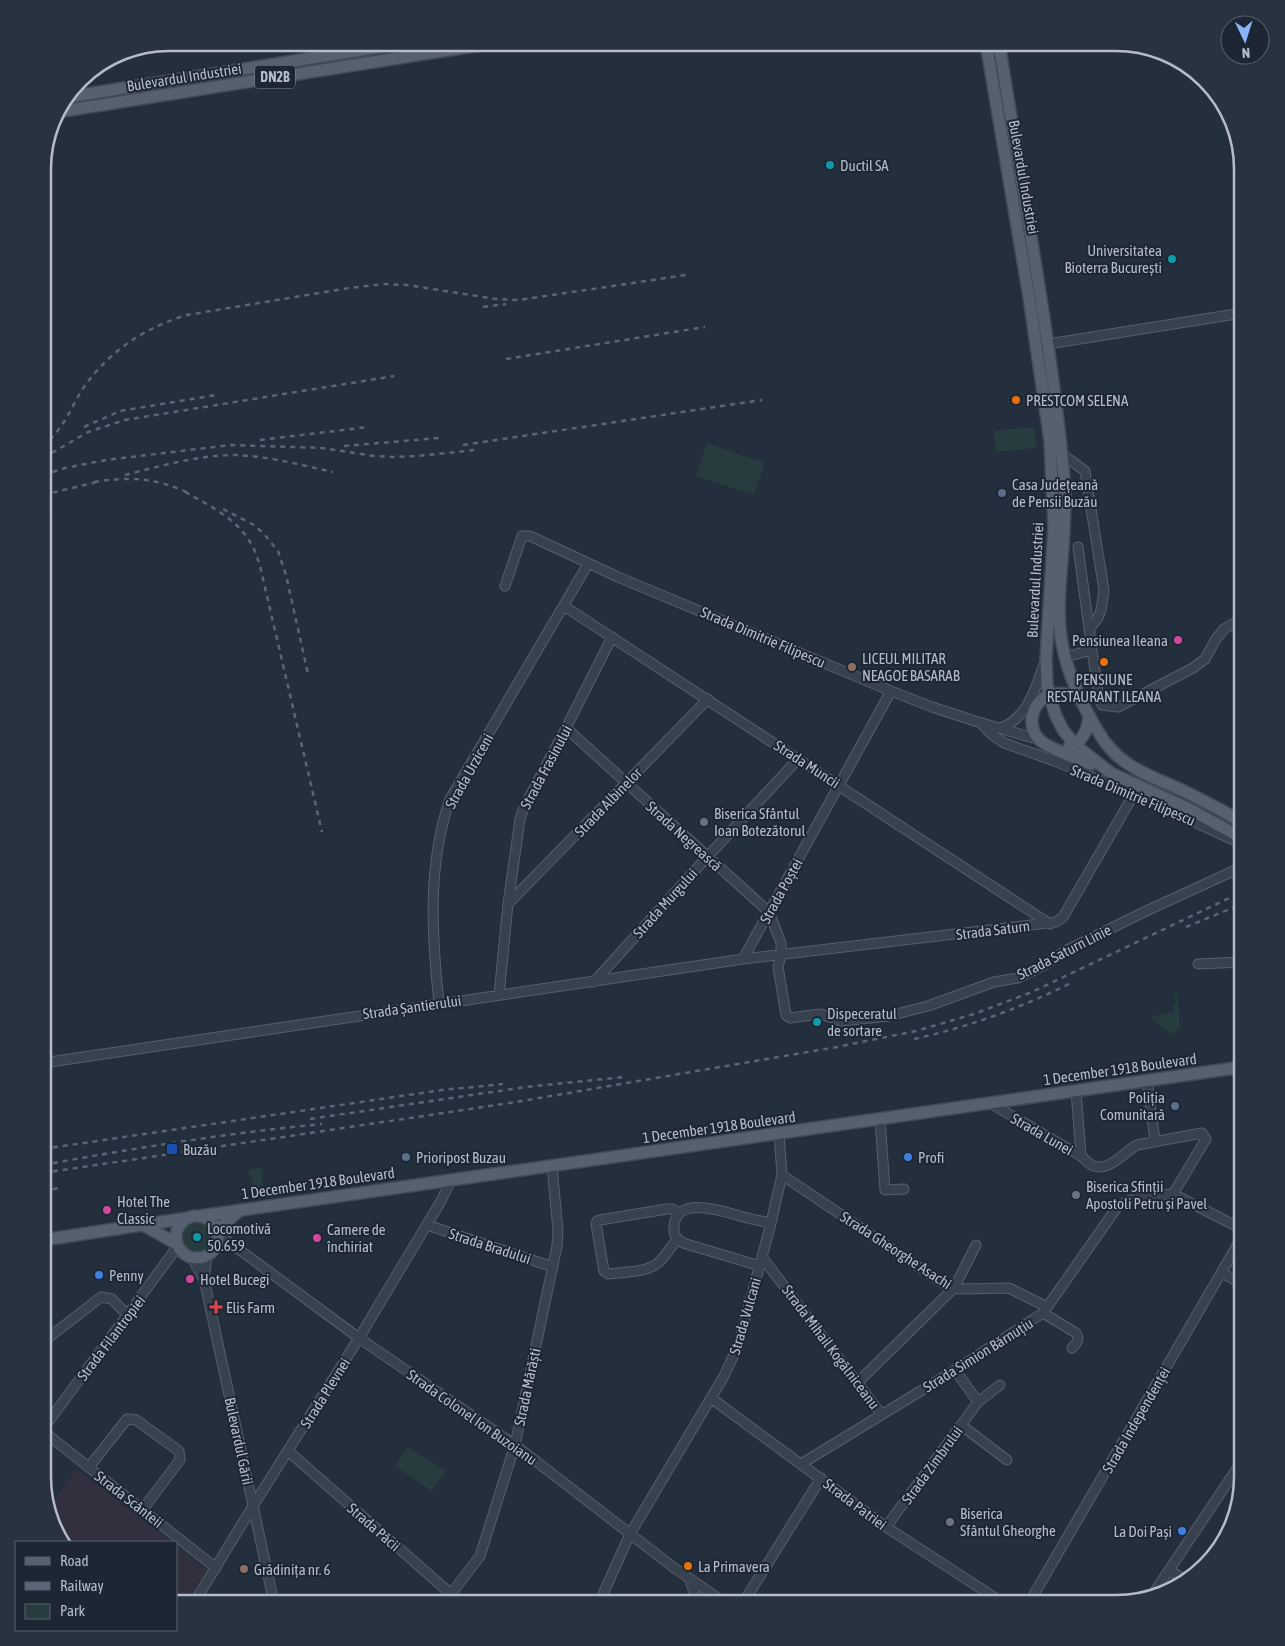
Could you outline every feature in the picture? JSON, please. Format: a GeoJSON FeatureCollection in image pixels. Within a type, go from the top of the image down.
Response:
{"type":"FeatureCollection","features":[{"type":"Feature","properties":{"kind":"main road","name":"Bulevardul Industriei"},"geometry":{"type":"LineString","coordinates":[[78,95],[346,52]]}},
{"type":"Feature","properties":{"kind":"main road","name":"Bulevardul Industriei"},"geometry":{"type":"LineString","coordinates":[[67,110],[436,52]]}},
{"type":"Feature","properties":{"kind":"main road","name":"Bulevardul Industriei"},"geometry":{"type":"LineString","coordinates":[[988,52],[1062,454],[1065,524],[1059,613],[1065,657],[1089,715],[1104,741],[1124,761],[1134,769],[1234,818]]}},
{"type":"Feature","properties":{"kind":"main road","name":"Bulevardul Industriei"},"geometry":{"type":"LineString","coordinates":[[1000,52],[1042,345],[1050,441],[1054,528],[1046,659],[1049,694],[1059,722],[1075,745],[1110,773],[1188,809],[1234,834]]}},
{"type":"Feature","properties":{"kind":"main road"},"geometry":{"type":"LineString","coordinates":[[1082,701],[1066,693],[1049,694],[1033,712],[1033,729],[1040,740],[1110,773]]}},
{"type":"Feature","properties":{"kind":"main road"},"geometry":{"type":"LineString","coordinates":[[1057,749],[1075,745],[1085,734],[1089,715]]}},
{"type":"Feature","properties":{"kind":"main road","name":"1 December 1918 Boulevard"},"geometry":{"type":"LineString","coordinates":[[200,1216],[1234,1068]]}},
{"type":"Feature","properties":{"kind":"main road"},"geometry":{"type":"LineString","coordinates":[[217,1232],[241,1209]]}},
{"type":"Feature","properties":{"kind":"main road"},"geometry":{"type":"LineString","coordinates":[[51,1239],[200,1216],[211,1221],[217,1232],[217,1244],[215,1249],[207,1256],[192,1258],[186,1255],[177,1245],[143,1225]]}},
{"type":"Feature","properties":{"kind":"main road"},"geometry":{"type":"LineString","coordinates":[[177,1245],[177,1229],[188,1218]]}},
{"type":"Feature","properties":{"kind":"street"},"geometry":{"type":"LineString","coordinates":[[377,52],[378,61]]}},
{"type":"Feature","properties":{"kind":"street"},"geometry":{"type":"LineString","coordinates":[[1042,345],[1234,314]]}},
{"type":"Feature","properties":{"kind":"street"},"geometry":{"type":"LineString","coordinates":[[1062,454],[1085,472],[1092,508],[1104,590],[1101,610],[1098,618],[1090,628]]}},
{"type":"Feature","properties":{"kind":"street","name":"Strada Dimitrie Filipescu"},"geometry":{"type":"LineString","coordinates":[[505,586],[522,536],[530,536],[588,564],[891,691],[981,723],[990,733],[1004,743],[1052,760],[1134,794],[1234,840]]}},
{"type":"Feature","properties":{"kind":"street"},"geometry":{"type":"LineString","coordinates":[[1078,547],[1099,699],[1102,705],[1118,707],[1193,668],[1205,659],[1224,628],[1234,623]]}},
{"type":"Feature","properties":{"kind":"street","name":"Strada Urziceni"},"geometry":{"type":"LineString","coordinates":[[438,1003],[433,903],[439,842],[450,799],[588,564]]}},
{"type":"Feature","properties":{"kind":"street","name":"Strada Muncii"},"geometry":{"type":"LineString","coordinates":[[564,606],[1050,924]]}},
{"type":"Feature","properties":{"kind":"street","name":"Strada Frasinului"},"geometry":{"type":"LineString","coordinates":[[500,995],[508,904],[520,819],[524,807],[612,637]]}},
{"type":"Feature","properties":{"kind":"street"},"geometry":{"type":"LineString","coordinates":[[1065,657],[1092,650]]}},
{"type":"Feature","properties":{"kind":"street"},"geometry":{"type":"LineString","coordinates":[[1001,728],[1013,722],[1035,692],[1046,659]]}},
{"type":"Feature","properties":{"kind":"street","name":"Strada Poștei"},"geometry":{"type":"LineString","coordinates":[[743,959],[891,691]]}},
{"type":"Feature","properties":{"kind":"street","name":"Strada Albinelor"},"geometry":{"type":"LineString","coordinates":[[508,904],[708,699]]}},
{"type":"Feature","properties":{"kind":"street"},"geometry":{"type":"LineString","coordinates":[[1020,714],[1039,703]]}},
{"type":"Feature","properties":{"kind":"street"},"geometry":{"type":"LineString","coordinates":[[981,723],[1040,740]]}},
{"type":"Feature","properties":{"kind":"street","name":"Strada Negrească"},"geometry":{"type":"LineString","coordinates":[[566,728],[769,912],[780,940],[781,955],[778,966],[786,1015],[790,1018],[820,1014]]}},
{"type":"Feature","properties":{"kind":"street","name":"Strada Murgului"},"geometry":{"type":"LineString","coordinates":[[594,982],[798,759]]}},
{"type":"Feature","properties":{"kind":"street","name":"Strada Saturn"},"geometry":{"type":"LineString","coordinates":[[781,955],[1056,922],[1063,917],[1134,794]]}},
{"type":"Feature","properties":{"kind":"street","name":"Strada Saturn Linie"},"geometry":{"type":"LineString","coordinates":[[820,1014],[842,1021],[888,1016],[928,1006],[994,982],[1018,978],[1046,964],[1065,951],[1234,871]]}},
{"type":"Feature","properties":{"kind":"street","name":"Strada Șantierului"},"geometry":{"type":"LineString","coordinates":[[51,1061],[438,1003],[781,955]]}},
{"type":"Feature","properties":{"kind":"street"},"geometry":{"type":"LineString","coordinates":[[1198,964],[1234,962]]}},
{"type":"Feature","properties":{"kind":"street"},"geometry":{"type":"LineString","coordinates":[[1147,1081],[1155,1141],[1198,1133],[1205,1135],[1206,1139],[1173,1194],[1234,1225]]}},
{"type":"Feature","properties":{"kind":"street"},"geometry":{"type":"LineString","coordinates":[[1076,1091],[1081,1156]]}},
{"type":"Feature","properties":{"kind":"street","name":"Strada Lunei"},"geometry":{"type":"LineString","coordinates":[[990,1103],[1081,1156],[1093,1166],[1098,1167],[1112,1164],[1129,1149],[1155,1141]]}},
{"type":"Feature","properties":{"kind":"street"},"geometry":{"type":"LineString","coordinates":[[880,1119],[885,1190],[904,1189]]}},
{"type":"Feature","properties":{"kind":"street","name":"Strada Vulcani"},"geometry":{"type":"LineString","coordinates":[[603,1595],[630,1534],[733,1360],[761,1262],[782,1175],[779,1133]]}},
{"type":"Feature","properties":{"kind":"street","name":"Strada Mărăști"},"geometry":{"type":"LineString","coordinates":[[451,1594],[480,1556],[515,1445],[557,1246],[558,1232],[552,1166]]}},
{"type":"Feature","properties":{"kind":"street","name":"Strada Gheorghe Asachi"},"geometry":{"type":"LineString","coordinates":[[782,1175],[944,1284],[954,1288],[1009,1288],[1045,1310],[1076,1333],[1078,1336],[1077,1343],[1072,1348]]}},
{"type":"Feature","properties":{"kind":"street","name":"Strada Plevnei"},"geometry":{"type":"LineString","coordinates":[[200,1595],[252,1506],[360,1338],[442,1200],[451,1180]]}},
{"type":"Feature","properties":{"kind":"street","name":"Strada Simion Bărnuțiu"},"geometry":{"type":"LineString","coordinates":[[801,1464],[955,1370],[1045,1310],[1118,1206],[1140,1198],[1173,1194]]}},
{"type":"Feature","properties":{"kind":"street"},"geometry":{"type":"LineString","coordinates":[[678,1213],[690,1208],[701,1208],[771,1223]]}},
{"type":"Feature","properties":{"kind":"street"},"geometry":{"type":"LineString","coordinates":[[677,1239],[659,1262],[653,1266],[608,1274],[604,1271],[596,1224],[600,1220],[667,1209],[673,1209],[678,1213]]}},
{"type":"Feature","properties":{"kind":"street"},"geometry":{"type":"LineString","coordinates":[[677,1239],[674,1227],[678,1213]]}},
{"type":"Feature","properties":{"kind":"street","name":"Strada Bradului"},"geometry":{"type":"LineString","coordinates":[[427,1225],[553,1267]]}},
{"type":"Feature","properties":{"kind":"street","name":"Strada Colonel Ion Buzoianu"},"geometry":{"type":"LineString","coordinates":[[217,1232],[360,1338],[515,1445],[710,1595]]}},
{"type":"Feature","properties":{"kind":"street"},"geometry":{"type":"LineString","coordinates":[[677,1239],[701,1249],[761,1262]]}},
{"type":"Feature","properties":{"kind":"street","name":"Strada Filantropiei"},"geometry":{"type":"LineString","coordinates":[[51,1418],[128,1316],[177,1245]]}},
{"type":"Feature","properties":{"kind":"street"},"geometry":{"type":"LineString","coordinates":[[858,1382],[954,1288],[976,1245]]}},
{"type":"Feature","properties":{"kind":"street","name":"Strada Independenței"},"geometry":{"type":"LineString","coordinates":[[1033,1595],[1234,1251]]}},
{"type":"Feature","properties":{"kind":"street","name":"Bulevardul Gării"},"geometry":{"type":"LineString","coordinates":[[204,1279],[207,1256]]}},
{"type":"Feature","properties":{"kind":"street","name":"Bulevardul Gării"},"geometry":{"type":"LineString","coordinates":[[192,1258],[204,1279],[272,1595]]}},
{"type":"Feature","properties":{"kind":"street","name":"Strada Mihail Kogălniceanu"},"geometry":{"type":"LineString","coordinates":[[761,1262],[858,1382],[881,1414]]}},
{"type":"Feature","properties":{"kind":"street"},"geometry":{"type":"LineString","coordinates":[[1222,1273],[1234,1280]]}},
{"type":"Feature","properties":{"kind":"street"},"geometry":{"type":"LineString","coordinates":[[51,1335],[101,1297],[112,1299],[128,1316]]}},
{"type":"Feature","properties":{"kind":"street"},"geometry":{"type":"LineString","coordinates":[[955,1370],[978,1402]]}},
{"type":"Feature","properties":{"kind":"street","name":"Strada Zimbrului"},"geometry":{"type":"LineString","coordinates":[[886,1528],[978,1402],[1000,1385]]}},
{"type":"Feature","properties":{"kind":"street","name":"Strada Patriei"},"geometry":{"type":"LineString","coordinates":[[711,1398],[822,1478],[886,1528],[989,1595]]}},
{"type":"Feature","properties":{"kind":"street"},"geometry":{"type":"LineString","coordinates":[[89,1467],[127,1419],[136,1420],[179,1451],[180,1460],[143,1509]]}},
{"type":"Feature","properties":{"kind":"street"},"geometry":{"type":"LineString","coordinates":[[961,1425],[1007,1460]]}},
{"type":"Feature","properties":{"kind":"street","name":"Strada Scânteii"},"geometry":{"type":"LineString","coordinates":[[51,1437],[216,1568]]}},
{"type":"Feature","properties":{"kind":"street","name":"Strada Păcii"},"geometry":{"type":"LineString","coordinates":[[288,1451],[451,1594]]}},
{"type":"Feature","properties":{"kind":"street"},"geometry":{"type":"LineString","coordinates":[[1159,1586],[1234,1472]]}},
{"type":"Feature","properties":{"kind":"street"},"geometry":{"type":"LineString","coordinates":[[749,1595],[822,1478]]}},
{"type":"Feature","properties":{"kind":"street"},"geometry":{"type":"LineString","coordinates":[[1229,1480],[1234,1483]]}},
{"type":"Feature","properties":{"kind":"street"},"geometry":{"type":"LineString","coordinates":[[1169,1570],[1179,1576]]}},
{"type":"Feature","properties":{"kind":"street"},"geometry":{"type":"LineString","coordinates":[[690,1580],[694,1595]]}},
{"type":"Feature","properties":{"kind":"shaded area"},"geometry":{"type":"Polygon","coordinates":[[[77,1469],[170,1541],[70,1541],[60,1522],[54,1500],[77,1469]]]}},
{"type":"Feature","properties":{"kind":"shaded area"},"geometry":{"type":"Polygon","coordinates":[[[178,1548],[207,1570],[191,1595],[178,1595],[178,1548]]]}},
{"type":"Feature","properties":{"kind":"green space"},"geometry":{"type":"Polygon","coordinates":[[[1034,427],[1036,448],[996,452],[994,431],[1034,427]]]}},
{"type":"Feature","properties":{"kind":"green space"},"geometry":{"type":"Polygon","coordinates":[[[707,443],[765,463],[754,495],[696,476],[707,443]]]}},
{"type":"Feature","properties":{"kind":"green space"},"geometry":{"type":"Polygon","coordinates":[[[1174,995],[1177,995],[1180,1025],[1183,1025],[1173,1034],[1150,1017],[1174,1012],[1173,1004],[1176,1003],[1174,995]]]}},
{"type":"Feature","properties":{"kind":"green space"},"geometry":{"type":"Polygon","coordinates":[[[261,1168],[263,1190],[254,1191],[249,1170],[261,1168]]]}},
{"type":"Feature","properties":{"kind":"green space"},"geometry":{"type":"Polygon","coordinates":[[[197,1221],[203,1222],[208,1226],[212,1231],[212,1243],[208,1248],[203,1252],[197,1253],[191,1252],[186,1248],[182,1243],[181,1237],[182,1231],[186,1226],[191,1222],[197,1221]]]}},
{"type":"Feature","properties":{"kind":"green space"},"geometry":{"type":"Polygon","coordinates":[[[408,1447],[446,1471],[432,1491],[395,1466],[408,1447]]]}},
{"type":"Feature","properties":{"kind":"railway"},"geometry":{"type":"LineString","coordinates":[[52,437],[63,424],[84,387],[105,362],[143,334],[157,326],[187,315],[384,284],[407,285],[496,299],[519,300],[686,275]]}},
{"type":"Feature","properties":{"kind":"railway"},"geometry":{"type":"LineString","coordinates":[[483,307],[506,304]]}},
{"type":"Feature","properties":{"kind":"railway"},"geometry":{"type":"LineString","coordinates":[[506,359],[705,327]]}},
{"type":"Feature","properties":{"kind":"railway"},"geometry":{"type":"LineString","coordinates":[[52,453],[88,432],[125,420],[394,376]]}},
{"type":"Feature","properties":{"kind":"railway"},"geometry":{"type":"LineString","coordinates":[[84,427],[120,411],[216,395]]}},
{"type":"Feature","properties":{"kind":"railway"},"geometry":{"type":"LineString","coordinates":[[463,445],[762,400]]}},
{"type":"Feature","properties":{"kind":"railway"},"geometry":{"type":"LineString","coordinates":[[260,440],[368,427]]}},
{"type":"Feature","properties":{"kind":"railway"},"geometry":{"type":"LineString","coordinates":[[344,446],[439,438]]}},
{"type":"Feature","properties":{"kind":"railway"},"geometry":{"type":"LineString","coordinates":[[52,472],[106,460],[231,445],[322,448],[374,456],[395,457],[475,450]]}},
{"type":"Feature","properties":{"kind":"railway"},"geometry":{"type":"LineString","coordinates":[[125,475],[193,459],[221,455],[272,459],[333,472]]}},
{"type":"Feature","properties":{"kind":"railway"},"geometry":{"type":"LineString","coordinates":[[94,482],[120,479],[144,480],[191,494]]}},
{"type":"Feature","properties":{"kind":"railway"},"geometry":{"type":"LineString","coordinates":[[52,493],[101,481]]}},
{"type":"Feature","properties":{"kind":"railway"},"geometry":{"type":"LineString","coordinates":[[185,492],[212,507],[237,526],[250,542],[256,555],[322,832]]}},
{"type":"Feature","properties":{"kind":"railway"},"geometry":{"type":"LineString","coordinates":[[223,509],[254,525],[278,551],[286,575],[308,674]]}},
{"type":"Feature","properties":{"kind":"railway"},"geometry":{"type":"LineString","coordinates":[[51,1172],[510,1103],[837,1047],[916,1031],[974,1014],[1032,992],[1234,896]]}},
{"type":"Feature","properties":{"kind":"railway"},"geometry":{"type":"LineString","coordinates":[[1186,927],[1234,907]]}},
{"type":"Feature","properties":{"kind":"railway"},"geometry":{"type":"LineString","coordinates":[[914,1039],[955,1029],[994,1016],[1033,1001],[1071,983]]}},
{"type":"Feature","properties":{"kind":"railway"},"geometry":{"type":"LineString","coordinates":[[310,1119],[526,1087],[624,1077]]}},
{"type":"Feature","properties":{"kind":"railway"},"geometry":{"type":"LineString","coordinates":[[51,1148],[442,1090],[503,1084]]}},
{"type":"Feature","properties":{"kind":"railway"},"geometry":{"type":"LineString","coordinates":[[51,1164],[182,1142],[322,1124]]}},
{"type":"Feature","properties":{"kind":"railway"},"geometry":{"type":"LineString","coordinates":[[51,1189],[59,1188]]}},
{"type":"Feature","properties":{"kind":"place","name":"Ductil SA"},"geometry":{"type":"Point","coordinates":[830,165]}},
{"type":"Feature","properties":{"kind":"place","name":"Universitatea Bioterra București"},"geometry":{"type":"Point","coordinates":[1172,259]}},
{"type":"Feature","properties":{"kind":"place","name":"PRESTCOM SELENA"},"geometry":{"type":"Point","coordinates":[1016,400]}},
{"type":"Feature","properties":{"kind":"place","name":"Casa Județeană de Pensii Buzău"},"geometry":{"type":"Point","coordinates":[1002,493]}},
{"type":"Feature","properties":{"kind":"place","name":"Pensiunea Ileana"},"geometry":{"type":"Point","coordinates":[1178,640]}},
{"type":"Feature","properties":{"kind":"place","name":"PENSIUNE RESTAURANT ILEANA"},"geometry":{"type":"Point","coordinates":[1104,662]}},
{"type":"Feature","properties":{"kind":"place","name":"LICEUL MILITAR NEAGOE BASARAB"},"geometry":{"type":"Point","coordinates":[852,667]}},
{"type":"Feature","properties":{"kind":"place","name":"Biserica Sfântul Ioan Botezătorul"},"geometry":{"type":"Point","coordinates":[704,822]}},
{"type":"Feature","properties":{"kind":"place","name":"Dispeceratul de sortare"},"geometry":{"type":"Point","coordinates":[817,1022]}},
{"type":"Feature","properties":{"kind":"place","name":"Poliția Comunitară"},"geometry":{"type":"Point","coordinates":[1175,1106]}},
{"type":"Feature","properties":{"kind":"place","name":"Buzău"},"geometry":{"type":"Point","coordinates":[172,1149]}},
{"type":"Feature","properties":{"kind":"place","name":"Prioripost Buzau"},"geometry":{"type":"Point","coordinates":[406,1157]}},
{"type":"Feature","properties":{"kind":"place","name":"Profi"},"geometry":{"type":"Point","coordinates":[908,1157]}},
{"type":"Feature","properties":{"kind":"place","name":"Biserica Sfinții Apostoli Petru și Pavel"},"geometry":{"type":"Point","coordinates":[1076,1195]}},
{"type":"Feature","properties":{"kind":"place","name":"Hotel The Classic"},"geometry":{"type":"Point","coordinates":[107,1210]}},
{"type":"Feature","properties":{"kind":"place","name":"Locomotivă 50.659"},"geometry":{"type":"Point","coordinates":[197,1237]}},
{"type":"Feature","properties":{"kind":"place","name":"Camere de închiriat"},"geometry":{"type":"Point","coordinates":[317,1238]}},
{"type":"Feature","properties":{"kind":"place","name":"Penny"},"geometry":{"type":"Point","coordinates":[99,1275]}},
{"type":"Feature","properties":{"kind":"place","name":"Hotel Bucegi"},"geometry":{"type":"Point","coordinates":[190,1279]}},
{"type":"Feature","properties":{"kind":"place","name":"Elis Farm"},"geometry":{"type":"Point","coordinates":[216,1307]}},
{"type":"Feature","properties":{"kind":"place","name":"Biserica Sfântul Gheorghe"},"geometry":{"type":"Point","coordinates":[950,1522]}},
{"type":"Feature","properties":{"kind":"place","name":"La Doi Pași"},"geometry":{"type":"Point","coordinates":[1182,1531]}},
{"type":"Feature","properties":{"kind":"place","name":"La Primavera"},"geometry":{"type":"Point","coordinates":[688,1566]}},
{"type":"Feature","properties":{"kind":"place","name":"Grădinița nr. 6"},"geometry":{"type":"Point","coordinates":[244,1569]}}]}
